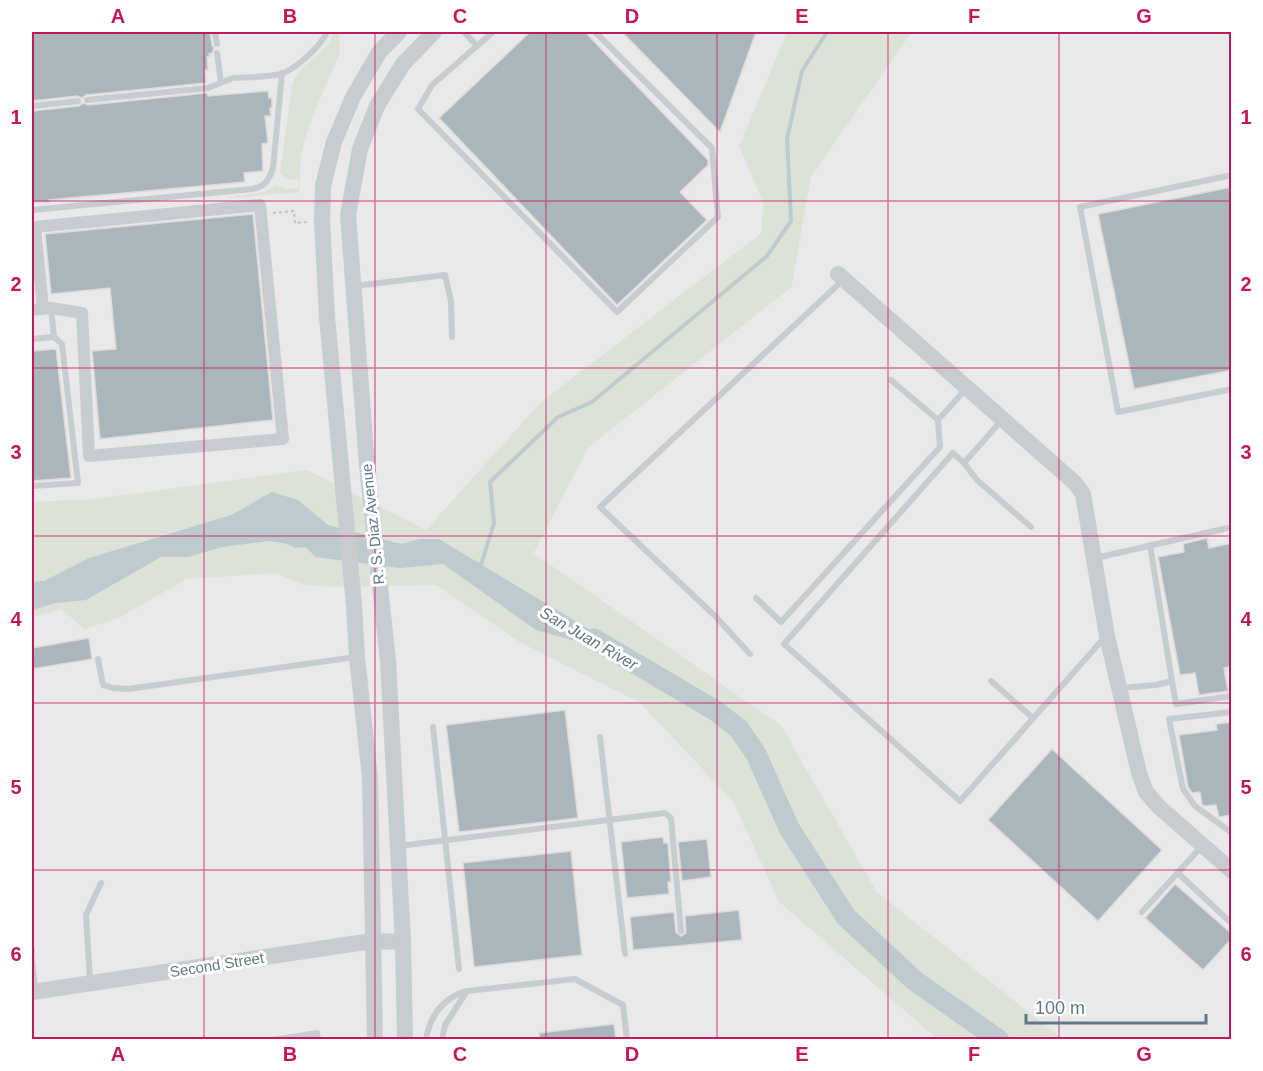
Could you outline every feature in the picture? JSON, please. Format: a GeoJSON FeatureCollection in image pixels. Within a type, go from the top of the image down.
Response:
{"type":"FeatureCollection","features":[{"type":"Feature","properties":{"kind":"street","name":"R. S. Diaz Avenue"},"geometry":{"type":"LineString","coordinates":[[375,1040],[370,778],[327,317],[322,220],[323,186],[334,142],[353,97],[380,51],[399,32]]}},
{"type":"Feature","properties":{"kind":"street","name":"R. S. Diaz Avenue"},"geometry":{"type":"LineString","coordinates":[[405,1040],[403,942],[388,661],[367,466],[348,215],[360,148],[377,106],[403,64],[434,32]]}},
{"type":"Feature","properties":{"kind":"street"},"geometry":{"type":"LineString","coordinates":[[334,142],[360,148]]}},
{"type":"Feature","properties":{"kind":"street"},"geometry":{"type":"LineString","coordinates":[[260,205],[283,439],[90,456],[82,314],[42,309],[35,227],[260,205]]}},
{"type":"Feature","properties":{"kind":"street"},"geometry":{"type":"LineString","coordinates":[[840,277],[1075,483],[1083,494],[1107,636],[1139,773],[1146,792],[1159,807],[1232,871]]}},
{"type":"Feature","properties":{"kind":"street"},"geometry":{"type":"LineString","coordinates":[[327,317],[354,316]]}},
{"type":"Feature","properties":{"kind":"street","name":"Second Street"},"geometry":{"type":"LineString","coordinates":[[33,992],[372,941],[403,942]]}},
{"type":"Feature","properties":{"kind":"lane"},"geometry":{"type":"LineString","coordinates":[[215,32],[217,44]]}},
{"type":"Feature","properties":{"kind":"lane"},"geometry":{"type":"LineString","coordinates":[[87,100],[208,88],[235,78],[282,73],[290,70],[318,47],[327,32]]}},
{"type":"Feature","properties":{"kind":"lane"},"geometry":{"type":"LineString","coordinates":[[464,32],[477,46]]}},
{"type":"Feature","properties":{"kind":"lane"},"geometry":{"type":"LineString","coordinates":[[493,32],[432,85],[418,109],[617,312],[718,218],[712,148],[595,32]]}},
{"type":"Feature","properties":{"kind":"lane"},"geometry":{"type":"LineString","coordinates":[[218,53],[221,82]]}},
{"type":"Feature","properties":{"kind":"lane"},"geometry":{"type":"LineString","coordinates":[[32,210],[261,187],[267,182],[273,168],[282,73]]}},
{"type":"Feature","properties":{"kind":"lane"},"geometry":{"type":"LineString","coordinates":[[32,106],[78,101]]}},
{"type":"Feature","properties":{"kind":"lane"},"geometry":{"type":"LineString","coordinates":[[1232,175],[1080,207],[1118,412],[1232,389]]}},
{"type":"Feature","properties":{"kind":"lane"},"geometry":{"type":"LineString","coordinates":[[352,286],[445,275],[451,301],[452,337]]}},
{"type":"Feature","properties":{"kind":"lane"},"geometry":{"type":"LineString","coordinates":[[750,654],[715,616],[600,507],[840,277]]}},
{"type":"Feature","properties":{"kind":"lane"},"geometry":{"type":"LineString","coordinates":[[32,486],[78,483],[62,344],[54,337],[42,309]]}},
{"type":"Feature","properties":{"kind":"lane"},"geometry":{"type":"LineString","coordinates":[[32,339],[54,337]]}},
{"type":"Feature","properties":{"kind":"lane"},"geometry":{"type":"LineString","coordinates":[[756,598],[781,622],[940,447],[938,420],[891,380]]}},
{"type":"Feature","properties":{"kind":"lane"},"geometry":{"type":"LineString","coordinates":[[938,420],[966,389]]}},
{"type":"Feature","properties":{"kind":"lane"},"geometry":{"type":"LineString","coordinates":[[964,463],[1002,421]]}},
{"type":"Feature","properties":{"kind":"lane"},"geometry":{"type":"LineString","coordinates":[[1031,527],[977,480],[953,453],[784,644],[960,801],[1107,636]]}},
{"type":"Feature","properties":{"kind":"lane"},"geometry":{"type":"LineString","coordinates":[[1093,558],[1232,526]]}},
{"type":"Feature","properties":{"kind":"lane"},"geometry":{"type":"LineString","coordinates":[[1150,545],[1176,704],[1232,696]]}},
{"type":"Feature","properties":{"kind":"lane"},"geometry":{"type":"LineString","coordinates":[[98,659],[104,685],[128,689],[357,657]]}},
{"type":"Feature","properties":{"kind":"lane"},"geometry":{"type":"LineString","coordinates":[[991,681],[1033,718]]}},
{"type":"Feature","properties":{"kind":"lane"},"geometry":{"type":"LineString","coordinates":[[1119,688],[1156,685],[1172,681]]}},
{"type":"Feature","properties":{"kind":"lane"},"geometry":{"type":"LineString","coordinates":[[1232,712],[1169,719],[1183,789],[1195,806],[1232,833]]}},
{"type":"Feature","properties":{"kind":"lane"},"geometry":{"type":"LineString","coordinates":[[434,727],[459,969]]}},
{"type":"Feature","properties":{"kind":"lane"},"geometry":{"type":"LineString","coordinates":[[600,737],[624,954]]}},
{"type":"Feature","properties":{"kind":"lane"},"geometry":{"type":"LineString","coordinates":[[398,846],[665,813],[670,818],[681,931]]}},
{"type":"Feature","properties":{"kind":"lane"},"geometry":{"type":"LineString","coordinates":[[1142,912],[1202,846]]}},
{"type":"Feature","properties":{"kind":"lane"},"geometry":{"type":"LineString","coordinates":[[1178,873],[1229,921]]}},
{"type":"Feature","properties":{"kind":"lane"},"geometry":{"type":"LineString","coordinates":[[90,984],[86,915],[101,883]]}},
{"type":"Feature","properties":{"kind":"lane"},"geometry":{"type":"LineString","coordinates":[[32,948],[33,992]]}},
{"type":"Feature","properties":{"kind":"lane"},"geometry":{"type":"LineString","coordinates":[[426,1040],[428,1027],[439,1009],[451,996],[467,991],[575,979],[623,1005],[627,1040]]}},
{"type":"Feature","properties":{"kind":"lane"},"geometry":{"type":"LineString","coordinates":[[442,1040],[445,1025],[467,991]]}},
{"type":"Feature","properties":{"kind":"lane"},"geometry":{"type":"LineString","coordinates":[[273,1040],[317,1033],[318,1040]]}},
{"type":"Feature","properties":{"kind":"path"},"geometry":{"type":"LineString","coordinates":[[271,213],[294,211],[295,223],[322,220]]}},
{"type":"Feature","properties":{"kind":"shaded area"},"geometry":{"type":"Polygon","coordinates":[[[32,32],[787,32],[739,146],[763,203],[761,233],[541,402],[436,585],[519,642],[640,703],[733,802],[779,902],[937,1039],[32,1039],[32,32]]]}},
{"type":"Feature","properties":{"kind":"shaded area"},"geometry":{"type":"Polygon","coordinates":[[[333,32],[339,32],[340,52],[305,139],[301,157],[299,192],[230,198],[265,192],[276,185],[288,189],[298,188],[298,180],[287,179],[280,173],[292,86],[300,71],[325,47],[333,32]]]}},
{"type":"Feature","properties":{"kind":"shaded area"},"geometry":{"type":"Polygon","coordinates":[[[787,32],[912,32],[811,177],[792,287],[588,448],[534,553],[781,725],[877,892],[1063,1039],[937,1039],[779,902],[733,802],[640,703],[519,642],[436,585],[333,587],[306,585],[275,573],[186,579],[121,617],[85,629],[61,609],[32,617],[32,502],[95,499],[307,470],[426,530],[541,402],[761,233],[763,203],[739,146],[787,32]]]}},
{"type":"Feature","properties":{"kind":"shaded area"},"geometry":{"type":"Polygon","coordinates":[[[912,32],[1231,32],[1231,1039],[1063,1039],[877,892],[781,725],[534,553],[588,448],[792,287],[811,177],[912,32]]]}},
{"type":"Feature","properties":{"kind":"water"},"geometry":{"type":"Polygon","coordinates":[[[272,492],[298,500],[328,525],[401,544],[420,539],[439,539],[595,633],[617,653],[536,630],[443,564],[400,568],[315,557],[306,547],[295,548],[270,541],[222,547],[188,557],[161,557],[86,600],[56,603],[32,610],[32,582],[44,581],[89,558],[231,515],[272,492]]]}},
{"type":"Feature","properties":{"kind":"building"},"geometry":{"type":"Polygon","coordinates":[[[32,32],[210,32],[214,48],[207,57],[206,83],[86,95],[82,98],[77,96],[32,101],[32,32]]]}},
{"type":"Feature","properties":{"kind":"building"},"geometry":{"type":"Polygon","coordinates":[[[530,32],[585,32],[708,160],[708,165],[680,192],[707,220],[617,305],[439,118],[530,32]]]}},
{"type":"Feature","properties":{"kind":"building"},"geometry":{"type":"Polygon","coordinates":[[[622,32],[756,32],[720,132],[622,32]]]}},
{"type":"Feature","properties":{"kind":"building"},"geometry":{"type":"Polygon","coordinates":[[[268,91],[269,98],[272,98],[272,108],[270,108],[271,116],[265,116],[268,143],[262,144],[263,171],[244,173],[245,182],[32,202],[32,111],[79,106],[83,103],[88,105],[207,93],[208,96],[268,91]]]}},
{"type":"Feature","properties":{"kind":"building"},"geometry":{"type":"Polygon","coordinates":[[[1232,187],[1232,370],[1134,389],[1098,214],[1232,187]]]}},
{"type":"Feature","properties":{"kind":"building"},"geometry":{"type":"Polygon","coordinates":[[[253,214],[273,420],[100,439],[92,351],[116,349],[110,288],[51,294],[45,234],[253,214]]]}},
{"type":"Feature","properties":{"kind":"building"},"geometry":{"type":"Polygon","coordinates":[[[56,349],[71,478],[32,481],[32,351],[56,349]]]}},
{"type":"Feature","properties":{"kind":"building"},"geometry":{"type":"Polygon","coordinates":[[[1207,538],[1209,548],[1232,543],[1232,666],[1224,668],[1228,691],[1199,695],[1195,673],[1180,675],[1158,557],[1184,552],[1183,544],[1207,538]]]}},
{"type":"Feature","properties":{"kind":"building"},"geometry":{"type":"Polygon","coordinates":[[[89,638],[92,659],[32,669],[32,648],[89,638]]]}},
{"type":"Feature","properties":{"kind":"building"},"geometry":{"type":"Polygon","coordinates":[[[565,710],[578,818],[459,832],[446,725],[565,710]]]}},
{"type":"Feature","properties":{"kind":"building"},"geometry":{"type":"Polygon","coordinates":[[[1232,722],[1232,815],[1219,817],[1216,805],[1202,805],[1200,792],[1192,793],[1188,787],[1179,735],[1217,730],[1216,724],[1232,722]]]}},
{"type":"Feature","properties":{"kind":"building"},"geometry":{"type":"Polygon","coordinates":[[[1052,749],[1162,850],[1098,921],[988,820],[1052,749]]]}},
{"type":"Feature","properties":{"kind":"building"},"geometry":{"type":"Polygon","coordinates":[[[663,837],[664,843],[668,843],[671,882],[668,882],[669,894],[627,898],[621,842],[663,837]]]}},
{"type":"Feature","properties":{"kind":"building"},"geometry":{"type":"Polygon","coordinates":[[[707,839],[711,877],[682,881],[678,842],[707,839]]]}},
{"type":"Feature","properties":{"kind":"building"},"geometry":{"type":"Polygon","coordinates":[[[571,851],[582,955],[474,967],[463,863],[571,851]]]}},
{"type":"Feature","properties":{"kind":"building"},"geometry":{"type":"Polygon","coordinates":[[[1175,884],[1232,934],[1232,938],[1203,970],[1145,918],[1175,884]]]}},
{"type":"Feature","properties":{"kind":"building"},"geometry":{"type":"Polygon","coordinates":[[[739,910],[742,940],[633,950],[630,917],[674,912],[676,932],[681,936],[686,933],[685,916],[739,910]]]}},
{"type":"Feature","properties":{"kind":"building"},"geometry":{"type":"Polygon","coordinates":[[[614,1024],[616,1040],[540,1040],[539,1033],[614,1024]]]}},
{"type":"Feature","properties":{"kind":"waterway"},"geometry":{"type":"LineString","coordinates":[[480,568],[494,523],[490,482],[558,417],[592,402],[767,256],[791,221],[787,139],[802,71],[827,32]]}},
{"type":"Feature","properties":{"kind":"waterway","name":"San Juan River"},"geometry":{"type":"LineString","coordinates":[[594,639],[716,711],[739,729],[756,754],[789,828],[846,917],[915,981],[999,1040]]}}]}
